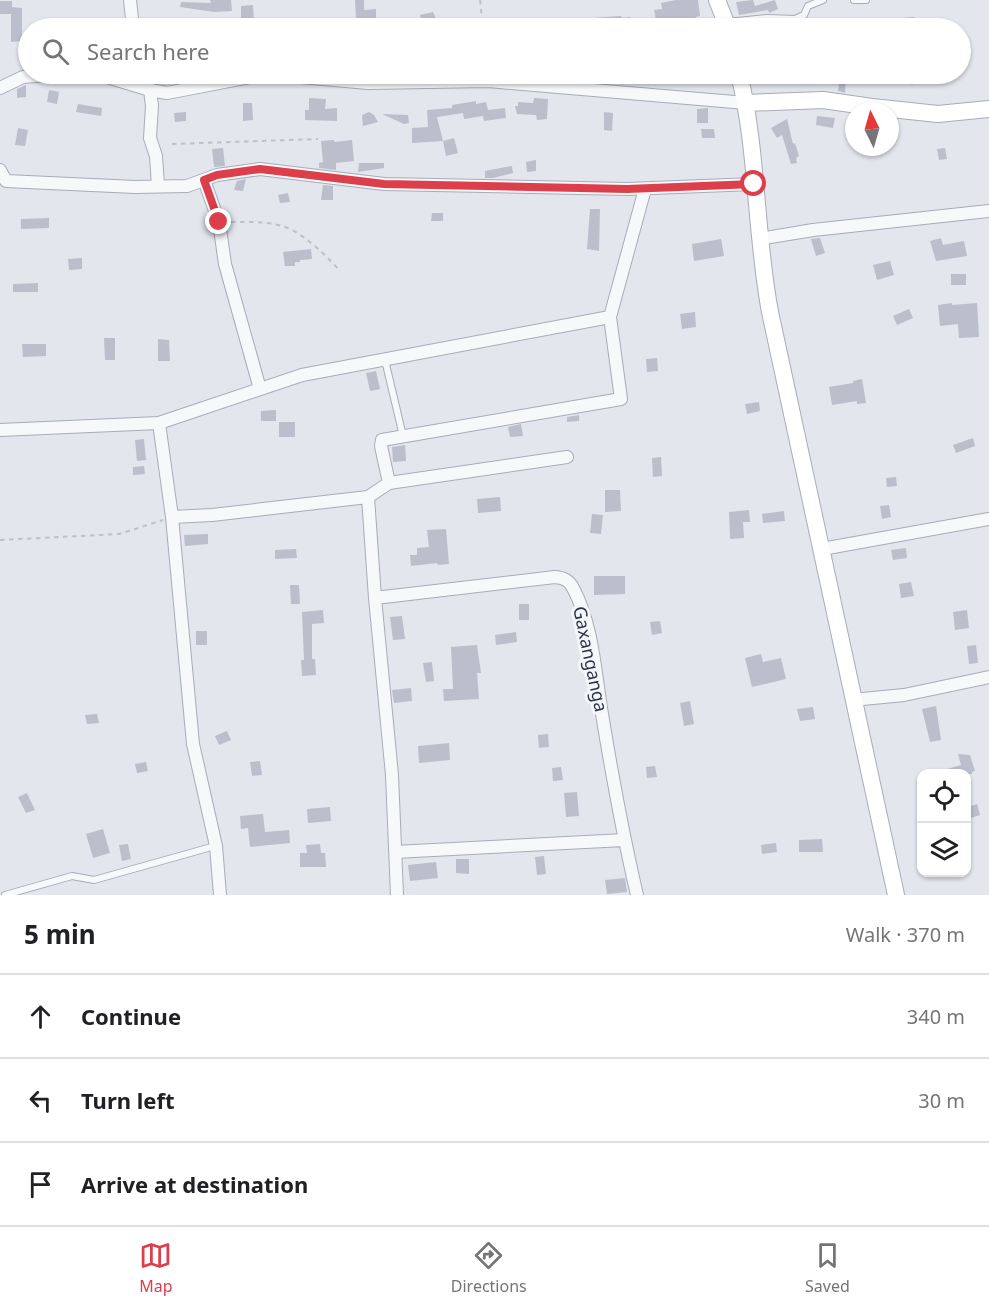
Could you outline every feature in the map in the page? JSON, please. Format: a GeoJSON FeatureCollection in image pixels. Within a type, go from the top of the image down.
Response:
{"type":"FeatureCollection","features":[{"type":"Feature","properties":{"kind":"street"},"geometry":{"type":"LineString","coordinates":[[130,0],[132,18]]}},
{"type":"Feature","properties":{"kind":"street"},"geometry":{"type":"LineString","coordinates":[[717,0],[725,18]]}},
{"type":"Feature","properties":{"kind":"street"},"geometry":{"type":"LineString","coordinates":[[0,88],[18,79]]}},
{"type":"Feature","properties":{"kind":"street"},"geometry":{"type":"LineString","coordinates":[[130,84],[167,93],[214,84]]}},
{"type":"Feature","properties":{"kind":"street"},"geometry":{"type":"LineString","coordinates":[[147,84],[150,90],[152,106],[150,138],[156,156],[158,186]]}},
{"type":"Feature","properties":{"kind":"street"},"geometry":{"type":"LineString","coordinates":[[523,84],[747,103],[823,100],[938,114],[989,109]]}},
{"type":"Feature","properties":{"kind":"street"},"geometry":{"type":"LineString","coordinates":[[742,84],[747,103],[759,239],[770,312],[822,549],[852,700],[896,895]]}},
{"type":"Feature","properties":{"kind":"street"},"geometry":{"type":"LineString","coordinates":[[0,170],[6,181],[158,186],[187,186],[217,175],[260,169],[384,184],[645,189],[754,184]]}},
{"type":"Feature","properties":{"kind":"street"},"geometry":{"type":"LineString","coordinates":[[204,180],[219,222],[225,264],[260,389]]}},
{"type":"Feature","properties":{"kind":"street"},"geometry":{"type":"LineString","coordinates":[[389,483],[381,446],[382,440],[621,399],[610,317],[645,189]]}},
{"type":"Feature","properties":{"kind":"street"},"geometry":{"type":"LineString","coordinates":[[759,239],[813,230],[989,211]]}},
{"type":"Feature","properties":{"kind":"street"},"geometry":{"type":"LineString","coordinates":[[0,430],[159,423],[302,375],[610,317]]}},
{"type":"Feature","properties":{"kind":"street"},"geometry":{"type":"LineString","coordinates":[[159,423],[172,517],[193,744],[216,846],[220,895]]}},
{"type":"Feature","properties":{"kind":"street"},"geometry":{"type":"LineString","coordinates":[[172,517],[212,515],[368,497],[389,483],[567,457]]}},
{"type":"Feature","properties":{"kind":"street"},"geometry":{"type":"LineString","coordinates":[[368,497],[392,775],[397,895]]}},
{"type":"Feature","properties":{"kind":"street"},"geometry":{"type":"LineString","coordinates":[[822,549],[989,519]]}},
{"type":"Feature","properties":{"kind":"street","name":"Gaxanganga"},"geometry":{"type":"LineString","coordinates":[[375,598],[555,577],[565,578],[572,586],[582,608],[624,840],[637,895]]}},
{"type":"Feature","properties":{"kind":"street"},"geometry":{"type":"LineString","coordinates":[[852,700],[904,695],[989,677]]}},
{"type":"Feature","properties":{"kind":"street"},"geometry":{"type":"LineString","coordinates":[[395,852],[624,840]]}},
{"type":"Feature","properties":{"kind":"lane"},"geometry":{"type":"LineString","coordinates":[[797,18],[804,15],[808,6],[823,0]]}},
{"type":"Feature","properties":{"kind":"lane"},"geometry":{"type":"LineString","coordinates":[[854,0],[866,0]]}},
{"type":"Feature","properties":{"kind":"lane"},"geometry":{"type":"LineString","coordinates":[[385,360],[402,436]]}},
{"type":"Feature","properties":{"kind":"lane"},"geometry":{"type":"LineString","coordinates":[[5,895],[72,876],[94,880],[216,846]]}},
{"type":"Feature","properties":{"kind":"path"},"geometry":{"type":"LineString","coordinates":[[480,0],[482,18]]}},
{"type":"Feature","properties":{"kind":"path"},"geometry":{"type":"LineString","coordinates":[[172,144],[318,139]]}},
{"type":"Feature","properties":{"kind":"path"},"geometry":{"type":"LineString","coordinates":[[219,222],[267,222],[288,228],[324,252],[340,271]]}},
{"type":"Feature","properties":{"kind":"path"},"geometry":{"type":"LineString","coordinates":[[0,540],[119,534],[172,517]]}},
{"type":"Feature","properties":{"kind":"building"},"geometry":{"type":"Polygon","coordinates":[[[210,0],[231,0],[232,11],[214,12],[180,7],[181,2],[211,3],[210,0]]]}},
{"type":"Feature","properties":{"kind":"building"},"geometry":{"type":"Polygon","coordinates":[[[355,0],[364,0],[364,10],[376,9],[376,18],[356,18],[355,0]]]}},
{"type":"Feature","properties":{"kind":"building"},"geometry":{"type":"Polygon","coordinates":[[[698,0],[700,16],[696,18],[656,18],[654,10],[662,9],[661,3],[698,0]]]}},
{"type":"Feature","properties":{"kind":"building"},"geometry":{"type":"Polygon","coordinates":[[[753,0],[755,6],[775,0],[778,9],[769,13],[768,10],[739,15],[736,2],[753,0]]]}},
{"type":"Feature","properties":{"kind":"building"},"geometry":{"type":"Polygon","coordinates":[[[0,1],[12,1],[12,7],[22,8],[22,18],[18,18],[18,41],[11,42],[11,14],[0,14],[0,1]]]}},
{"type":"Feature","properties":{"kind":"building"},"geometry":{"type":"Polygon","coordinates":[[[253,5],[254,18],[241,18],[241,6],[253,5]]]}},
{"type":"Feature","properties":{"kind":"building"},"geometry":{"type":"Polygon","coordinates":[[[433,12],[436,18],[421,18],[420,15],[433,12]]]}},
{"type":"Feature","properties":{"kind":"building"},"geometry":{"type":"Polygon","coordinates":[[[621,16],[622,18],[593,18],[621,16]]]}},
{"type":"Feature","properties":{"kind":"building"},"geometry":{"type":"Polygon","coordinates":[[[839,84],[845,84],[845,93],[838,91],[839,84]]]}},
{"type":"Feature","properties":{"kind":"building"},"geometry":{"type":"Polygon","coordinates":[[[26,85],[26,97],[17,98],[17,89],[26,85]]]}},
{"type":"Feature","properties":{"kind":"building"},"geometry":{"type":"Polygon","coordinates":[[[49,90],[59,92],[57,104],[47,102],[49,90]]]}},
{"type":"Feature","properties":{"kind":"building"},"geometry":{"type":"Polygon","coordinates":[[[309,98],[326,99],[325,109],[337,108],[337,121],[305,120],[305,110],[309,110],[309,98]]]}},
{"type":"Feature","properties":{"kind":"building"},"geometry":{"type":"Polygon","coordinates":[[[534,98],[548,99],[547,119],[537,120],[536,115],[517,114],[515,106],[518,106],[518,102],[533,103],[534,98]]]}},
{"type":"Feature","properties":{"kind":"building"},"geometry":{"type":"Polygon","coordinates":[[[476,101],[476,104],[486,102],[488,110],[505,108],[506,118],[484,121],[483,116],[464,119],[463,113],[437,117],[443,141],[412,143],[412,128],[428,127],[427,110],[452,108],[452,105],[476,101]]]}},
{"type":"Feature","properties":{"kind":"building"},"geometry":{"type":"Polygon","coordinates":[[[243,103],[252,103],[253,120],[243,121],[243,103]]]}},
{"type":"Feature","properties":{"kind":"building"},"geometry":{"type":"Polygon","coordinates":[[[78,104],[102,108],[101,116],[76,112],[78,104]]]}},
{"type":"Feature","properties":{"kind":"building"},"geometry":{"type":"Polygon","coordinates":[[[708,108],[708,123],[697,123],[697,109],[708,108]]]}},
{"type":"Feature","properties":{"kind":"building"},"geometry":{"type":"Polygon","coordinates":[[[186,112],[186,121],[175,122],[174,113],[186,112]]]}},
{"type":"Feature","properties":{"kind":"building"},"geometry":{"type":"Polygon","coordinates":[[[369,112],[378,122],[363,126],[362,115],[369,112]]]}},
{"type":"Feature","properties":{"kind":"building"},"geometry":{"type":"Polygon","coordinates":[[[604,112],[613,113],[612,131],[604,130],[604,112]]]}},
{"type":"Feature","properties":{"kind":"building"},"geometry":{"type":"Polygon","coordinates":[[[382,114],[408,115],[409,123],[404,124],[382,114]]]}},
{"type":"Feature","properties":{"kind":"building"},"geometry":{"type":"Polygon","coordinates":[[[817,116],[835,118],[833,128],[816,125],[817,116]]]}},
{"type":"Feature","properties":{"kind":"building"},"geometry":{"type":"Polygon","coordinates":[[[787,119],[793,144],[795,143],[799,156],[796,158],[797,163],[791,164],[782,135],[777,138],[771,128],[787,119]]]}},
{"type":"Feature","properties":{"kind":"building"},"geometry":{"type":"Polygon","coordinates":[[[18,128],[28,130],[25,146],[15,145],[18,128]]]}},
{"type":"Feature","properties":{"kind":"building"},"geometry":{"type":"Polygon","coordinates":[[[701,129],[714,129],[715,138],[702,138],[701,129]]]}},
{"type":"Feature","properties":{"kind":"building"},"geometry":{"type":"Polygon","coordinates":[[[454,138],[458,153],[446,156],[443,141],[454,138]]]}},
{"type":"Feature","properties":{"kind":"building"},"geometry":{"type":"Polygon","coordinates":[[[334,140],[334,142],[352,140],[354,161],[336,163],[336,170],[319,168],[319,163],[323,162],[321,141],[334,140]]]}},
{"type":"Feature","properties":{"kind":"building"},"geometry":{"type":"Polygon","coordinates":[[[223,148],[225,166],[214,167],[212,149],[223,148]]]}},
{"type":"Feature","properties":{"kind":"building"},"geometry":{"type":"Polygon","coordinates":[[[945,148],[947,159],[939,160],[937,149],[945,148]]]}},
{"type":"Feature","properties":{"kind":"building"},"geometry":{"type":"Polygon","coordinates":[[[536,160],[536,171],[527,172],[526,162],[536,160]]]}},
{"type":"Feature","properties":{"kind":"building"},"geometry":{"type":"Polygon","coordinates":[[[359,163],[384,163],[384,168],[358,172],[359,163]]]}},
{"type":"Feature","properties":{"kind":"building"},"geometry":{"type":"Polygon","coordinates":[[[512,166],[513,173],[485,178],[485,171],[512,166]]]}},
{"type":"Feature","properties":{"kind":"building"},"geometry":{"type":"Polygon","coordinates":[[[246,179],[243,191],[234,190],[237,181],[246,179]]]}},
{"type":"Feature","properties":{"kind":"building"},"geometry":{"type":"Polygon","coordinates":[[[323,185],[333,186],[333,200],[321,200],[323,185]]]}},
{"type":"Feature","properties":{"kind":"building"},"geometry":{"type":"Polygon","coordinates":[[[288,193],[290,202],[280,203],[278,195],[288,193]]]}},
{"type":"Feature","properties":{"kind":"building"},"geometry":{"type":"Polygon","coordinates":[[[590,209],[600,209],[599,251],[587,249],[590,209]]]}},
{"type":"Feature","properties":{"kind":"building"},"geometry":{"type":"Polygon","coordinates":[[[432,213],[443,213],[443,221],[431,221],[432,213]]]}},
{"type":"Feature","properties":{"kind":"building"},"geometry":{"type":"Polygon","coordinates":[[[49,218],[49,228],[21,229],[21,219],[49,218]]]}},
{"type":"Feature","properties":{"kind":"building"},"geometry":{"type":"Polygon","coordinates":[[[820,238],[825,253],[816,256],[811,239],[820,238]]]}},
{"type":"Feature","properties":{"kind":"building"},"geometry":{"type":"Polygon","coordinates":[[[941,238],[943,245],[964,241],[967,256],[936,261],[930,241],[941,238]]]}},
{"type":"Feature","properties":{"kind":"building"},"geometry":{"type":"Polygon","coordinates":[[[721,239],[724,256],[694,261],[692,244],[721,239]]]}},
{"type":"Feature","properties":{"kind":"building"},"geometry":{"type":"Polygon","coordinates":[[[311,249],[312,259],[295,262],[295,266],[285,266],[283,252],[311,249]]]}},
{"type":"Feature","properties":{"kind":"building"},"geometry":{"type":"Polygon","coordinates":[[[82,258],[82,269],[69,270],[68,259],[82,258]]]}},
{"type":"Feature","properties":{"kind":"building"},"geometry":{"type":"Polygon","coordinates":[[[890,261],[894,275],[877,280],[873,265],[890,261]]]}},
{"type":"Feature","properties":{"kind":"building"},"geometry":{"type":"Polygon","coordinates":[[[951,274],[966,274],[966,285],[951,285],[951,274]]]}},
{"type":"Feature","properties":{"kind":"building"},"geometry":{"type":"Polygon","coordinates":[[[38,283],[38,292],[13,292],[13,284],[38,283]]]}},
{"type":"Feature","properties":{"kind":"building"},"geometry":{"type":"Polygon","coordinates":[[[952,303],[952,305],[977,303],[979,337],[959,338],[958,324],[940,326],[938,305],[952,303]]]}},
{"type":"Feature","properties":{"kind":"building"},"geometry":{"type":"Polygon","coordinates":[[[909,309],[913,318],[897,325],[893,316],[909,309]]]}},
{"type":"Feature","properties":{"kind":"building"},"geometry":{"type":"Polygon","coordinates":[[[695,312],[696,327],[682,329],[680,314],[695,312]]]}},
{"type":"Feature","properties":{"kind":"building"},"geometry":{"type":"Polygon","coordinates":[[[104,338],[115,338],[115,360],[105,360],[104,338]]]}},
{"type":"Feature","properties":{"kind":"building"},"geometry":{"type":"Polygon","coordinates":[[[158,339],[169,340],[170,361],[158,361],[158,339]]]}},
{"type":"Feature","properties":{"kind":"building"},"geometry":{"type":"Polygon","coordinates":[[[22,344],[46,344],[46,356],[23,357],[22,344]]]}},
{"type":"Feature","properties":{"kind":"building"},"geometry":{"type":"Polygon","coordinates":[[[657,358],[658,371],[647,372],[646,359],[657,358]]]}},
{"type":"Feature","properties":{"kind":"building"},"geometry":{"type":"Polygon","coordinates":[[[376,371],[380,389],[370,391],[366,373],[376,371]]]}},
{"type":"Feature","properties":{"kind":"building"},"geometry":{"type":"Polygon","coordinates":[[[862,379],[866,403],[857,404],[857,401],[832,405],[829,387],[862,379]]]}},
{"type":"Feature","properties":{"kind":"building"},"geometry":{"type":"Polygon","coordinates":[[[759,402],[760,411],[747,414],[745,404],[759,402]]]}},
{"type":"Feature","properties":{"kind":"building"},"geometry":{"type":"Polygon","coordinates":[[[276,410],[276,421],[261,421],[261,411],[276,410]]]}},
{"type":"Feature","properties":{"kind":"building"},"geometry":{"type":"Polygon","coordinates":[[[579,415],[579,421],[567,422],[567,417],[579,415]]]}},
{"type":"Feature","properties":{"kind":"building"},"geometry":{"type":"Polygon","coordinates":[[[279,422],[295,422],[295,437],[279,437],[279,422]]]}},
{"type":"Feature","properties":{"kind":"building"},"geometry":{"type":"Polygon","coordinates":[[[521,424],[523,436],[510,437],[508,427],[521,424]]]}},
{"type":"Feature","properties":{"kind":"building"},"geometry":{"type":"Polygon","coordinates":[[[973,438],[975,446],[956,453],[953,445],[973,438]]]}},
{"type":"Feature","properties":{"kind":"building"},"geometry":{"type":"Polygon","coordinates":[[[144,439],[146,460],[137,461],[135,440],[144,439]]]}},
{"type":"Feature","properties":{"kind":"building"},"geometry":{"type":"Polygon","coordinates":[[[405,445],[406,461],[393,462],[392,447],[405,445]]]}},
{"type":"Feature","properties":{"kind":"building"},"geometry":{"type":"Polygon","coordinates":[[[661,457],[662,476],[653,477],[652,458],[661,457]]]}},
{"type":"Feature","properties":{"kind":"building"},"geometry":{"type":"Polygon","coordinates":[[[144,466],[145,474],[133,475],[133,467],[144,466]]]}},
{"type":"Feature","properties":{"kind":"building"},"geometry":{"type":"Polygon","coordinates":[[[896,477],[897,486],[887,487],[886,478],[896,477]]]}},
{"type":"Feature","properties":{"kind":"building"},"geometry":{"type":"Polygon","coordinates":[[[605,490],[620,490],[621,511],[605,512],[605,490]]]}},
{"type":"Feature","properties":{"kind":"building"},"geometry":{"type":"Polygon","coordinates":[[[500,497],[501,511],[478,513],[477,499],[500,497]]]}},
{"type":"Feature","properties":{"kind":"building"},"geometry":{"type":"Polygon","coordinates":[[[889,505],[891,517],[882,519],[880,506],[889,505]]]}},
{"type":"Feature","properties":{"kind":"building"},"geometry":{"type":"Polygon","coordinates":[[[749,510],[750,522],[743,522],[744,538],[730,539],[729,512],[749,510]]]}},
{"type":"Feature","properties":{"kind":"building"},"geometry":{"type":"Polygon","coordinates":[[[784,511],[785,521],[763,523],[762,514],[784,511]]]}},
{"type":"Feature","properties":{"kind":"building"},"geometry":{"type":"Polygon","coordinates":[[[592,514],[603,515],[601,534],[590,533],[592,514]]]}},
{"type":"Feature","properties":{"kind":"building"},"geometry":{"type":"Polygon","coordinates":[[[446,529],[449,564],[411,566],[410,555],[417,555],[417,548],[429,547],[427,530],[446,529]]]}},
{"type":"Feature","properties":{"kind":"building"},"geometry":{"type":"Polygon","coordinates":[[[208,534],[208,544],[185,546],[184,535],[208,534]]]}},
{"type":"Feature","properties":{"kind":"building"},"geometry":{"type":"Polygon","coordinates":[[[906,548],[907,558],[893,560],[891,550],[906,548]]]}},
{"type":"Feature","properties":{"kind":"building"},"geometry":{"type":"Polygon","coordinates":[[[296,549],[297,558],[275,559],[275,550],[296,549]]]}},
{"type":"Feature","properties":{"kind":"building"},"geometry":{"type":"Polygon","coordinates":[[[594,576],[625,576],[625,594],[594,595],[594,576]]]}},
{"type":"Feature","properties":{"kind":"building"},"geometry":{"type":"Polygon","coordinates":[[[911,582],[914,596],[901,598],[899,584],[911,582]]]}},
{"type":"Feature","properties":{"kind":"building"},"geometry":{"type":"Polygon","coordinates":[[[290,585],[299,585],[300,604],[291,604],[290,585]]]}},
{"type":"Feature","properties":{"kind":"building"},"geometry":{"type":"Polygon","coordinates":[[[519,604],[529,604],[529,620],[519,620],[519,604]]]}},
{"type":"Feature","properties":{"kind":"building"},"geometry":{"type":"Polygon","coordinates":[[[323,610],[324,623],[312,624],[312,659],[315,659],[316,675],[302,676],[301,660],[304,660],[302,612],[323,610]]]}},
{"type":"Feature","properties":{"kind":"building"},"geometry":{"type":"Polygon","coordinates":[[[967,610],[969,628],[955,630],[953,612],[967,610]]]}},
{"type":"Feature","properties":{"kind":"building"},"geometry":{"type":"Polygon","coordinates":[[[402,616],[405,639],[393,640],[390,617],[402,616]]]}},
{"type":"Feature","properties":{"kind":"building"},"geometry":{"type":"Polygon","coordinates":[[[660,621],[662,633],[652,635],[650,622],[660,621]]]}},
{"type":"Feature","properties":{"kind":"building"},"geometry":{"type":"Polygon","coordinates":[[[196,631],[207,631],[207,645],[196,645],[196,631]]]}},
{"type":"Feature","properties":{"kind":"building"},"geometry":{"type":"Polygon","coordinates":[[[516,632],[517,642],[496,645],[495,635],[516,632]]]}},
{"type":"Feature","properties":{"kind":"building"},"geometry":{"type":"Polygon","coordinates":[[[477,645],[481,673],[477,673],[479,699],[444,701],[443,689],[453,689],[451,647],[477,645]]]}},
{"type":"Feature","properties":{"kind":"building"},"geometry":{"type":"Polygon","coordinates":[[[976,645],[978,663],[969,664],[967,646],[976,645]]]}},
{"type":"Feature","properties":{"kind":"building"},"geometry":{"type":"Polygon","coordinates":[[[761,654],[763,662],[781,658],[786,679],[752,687],[745,658],[761,654]]]}},
{"type":"Feature","properties":{"kind":"building"},"geometry":{"type":"Polygon","coordinates":[[[432,662],[434,681],[426,682],[423,663],[432,662]]]}},
{"type":"Feature","properties":{"kind":"building"},"geometry":{"type":"Polygon","coordinates":[[[411,688],[412,701],[394,703],[392,690],[411,688]]]}},
{"type":"Feature","properties":{"kind":"building"},"geometry":{"type":"Polygon","coordinates":[[[690,701],[694,724],[684,726],[680,703],[690,701]]]}},
{"type":"Feature","properties":{"kind":"building"},"geometry":{"type":"Polygon","coordinates":[[[936,706],[941,740],[930,742],[922,709],[936,706]]]}},
{"type":"Feature","properties":{"kind":"building"},"geometry":{"type":"Polygon","coordinates":[[[813,707],[815,719],[800,721],[797,709],[813,707]]]}},
{"type":"Feature","properties":{"kind":"building"},"geometry":{"type":"Polygon","coordinates":[[[97,714],[99,723],[87,724],[85,715],[97,714]]]}},
{"type":"Feature","properties":{"kind":"building"},"geometry":{"type":"Polygon","coordinates":[[[227,731],[231,740],[219,745],[215,736],[227,731]]]}},
{"type":"Feature","properties":{"kind":"building"},"geometry":{"type":"Polygon","coordinates":[[[548,734],[549,747],[539,748],[538,735],[548,734]]]}},
{"type":"Feature","properties":{"kind":"building"},"geometry":{"type":"Polygon","coordinates":[[[449,743],[450,760],[419,763],[418,746],[449,743]]]}},
{"type":"Feature","properties":{"kind":"building"},"geometry":{"type":"Polygon","coordinates":[[[958,754],[970,755],[975,771],[971,774],[971,769],[947,769],[961,765],[958,754]]]}},
{"type":"Feature","properties":{"kind":"building"},"geometry":{"type":"Polygon","coordinates":[[[260,761],[262,775],[252,776],[250,762],[260,761]]]}},
{"type":"Feature","properties":{"kind":"building"},"geometry":{"type":"Polygon","coordinates":[[[146,762],[148,771],[137,773],[135,764],[146,762]]]}},
{"type":"Feature","properties":{"kind":"building"},"geometry":{"type":"Polygon","coordinates":[[[655,766],[657,777],[647,778],[646,767],[655,766]]]}},
{"type":"Feature","properties":{"kind":"building"},"geometry":{"type":"Polygon","coordinates":[[[561,767],[563,780],[553,781],[552,768],[561,767]]]}},
{"type":"Feature","properties":{"kind":"building"},"geometry":{"type":"Polygon","coordinates":[[[577,792],[579,816],[566,817],[564,793],[577,792]]]}},
{"type":"Feature","properties":{"kind":"building"},"geometry":{"type":"Polygon","coordinates":[[[27,793],[35,810],[26,813],[18,797],[27,793]]]}},
{"type":"Feature","properties":{"kind":"building"},"geometry":{"type":"Polygon","coordinates":[[[977,804],[980,815],[971,818],[971,806],[977,804]]]}},
{"type":"Feature","properties":{"kind":"building"},"geometry":{"type":"Polygon","coordinates":[[[330,807],[331,821],[308,823],[307,809],[330,807]]]}},
{"type":"Feature","properties":{"kind":"building"},"geometry":{"type":"Polygon","coordinates":[[[263,814],[265,832],[289,830],[290,843],[250,847],[248,828],[241,829],[240,816],[263,814]]]}},
{"type":"Feature","properties":{"kind":"building"},"geometry":{"type":"Polygon","coordinates":[[[103,829],[110,853],[93,858],[86,834],[103,829]]]}},
{"type":"Feature","properties":{"kind":"building"},"geometry":{"type":"Polygon","coordinates":[[[822,839],[823,852],[799,852],[799,840],[822,839]]]}},
{"type":"Feature","properties":{"kind":"building"},"geometry":{"type":"Polygon","coordinates":[[[776,843],[777,852],[762,854],[761,845],[776,843]]]}},
{"type":"Feature","properties":{"kind":"building"},"geometry":{"type":"Polygon","coordinates":[[[128,844],[131,859],[122,861],[119,845],[128,844]]]}},
{"type":"Feature","properties":{"kind":"building"},"geometry":{"type":"Polygon","coordinates":[[[320,844],[321,853],[325,853],[326,867],[300,867],[300,853],[307,853],[306,845],[320,844]]]}},
{"type":"Feature","properties":{"kind":"building"},"geometry":{"type":"Polygon","coordinates":[[[544,856],[546,874],[537,875],[535,857],[544,856]]]}},
{"type":"Feature","properties":{"kind":"building"},"geometry":{"type":"Polygon","coordinates":[[[456,859],[469,859],[469,874],[456,873],[456,859]]]}},
{"type":"Feature","properties":{"kind":"building"},"geometry":{"type":"Polygon","coordinates":[[[436,862],[438,878],[410,881],[408,865],[436,862]]]}},
{"type":"Feature","properties":{"kind":"building"},"geometry":{"type":"Polygon","coordinates":[[[625,878],[627,892],[607,894],[605,880],[625,878]]]}},
{"type":"Feature","properties":{"kind":"route"},"geometry":{"type":"LineString","coordinates":[[219,222],[204,180],[217,175],[260,169],[384,184],[645,189],[754,184]]}}]}
